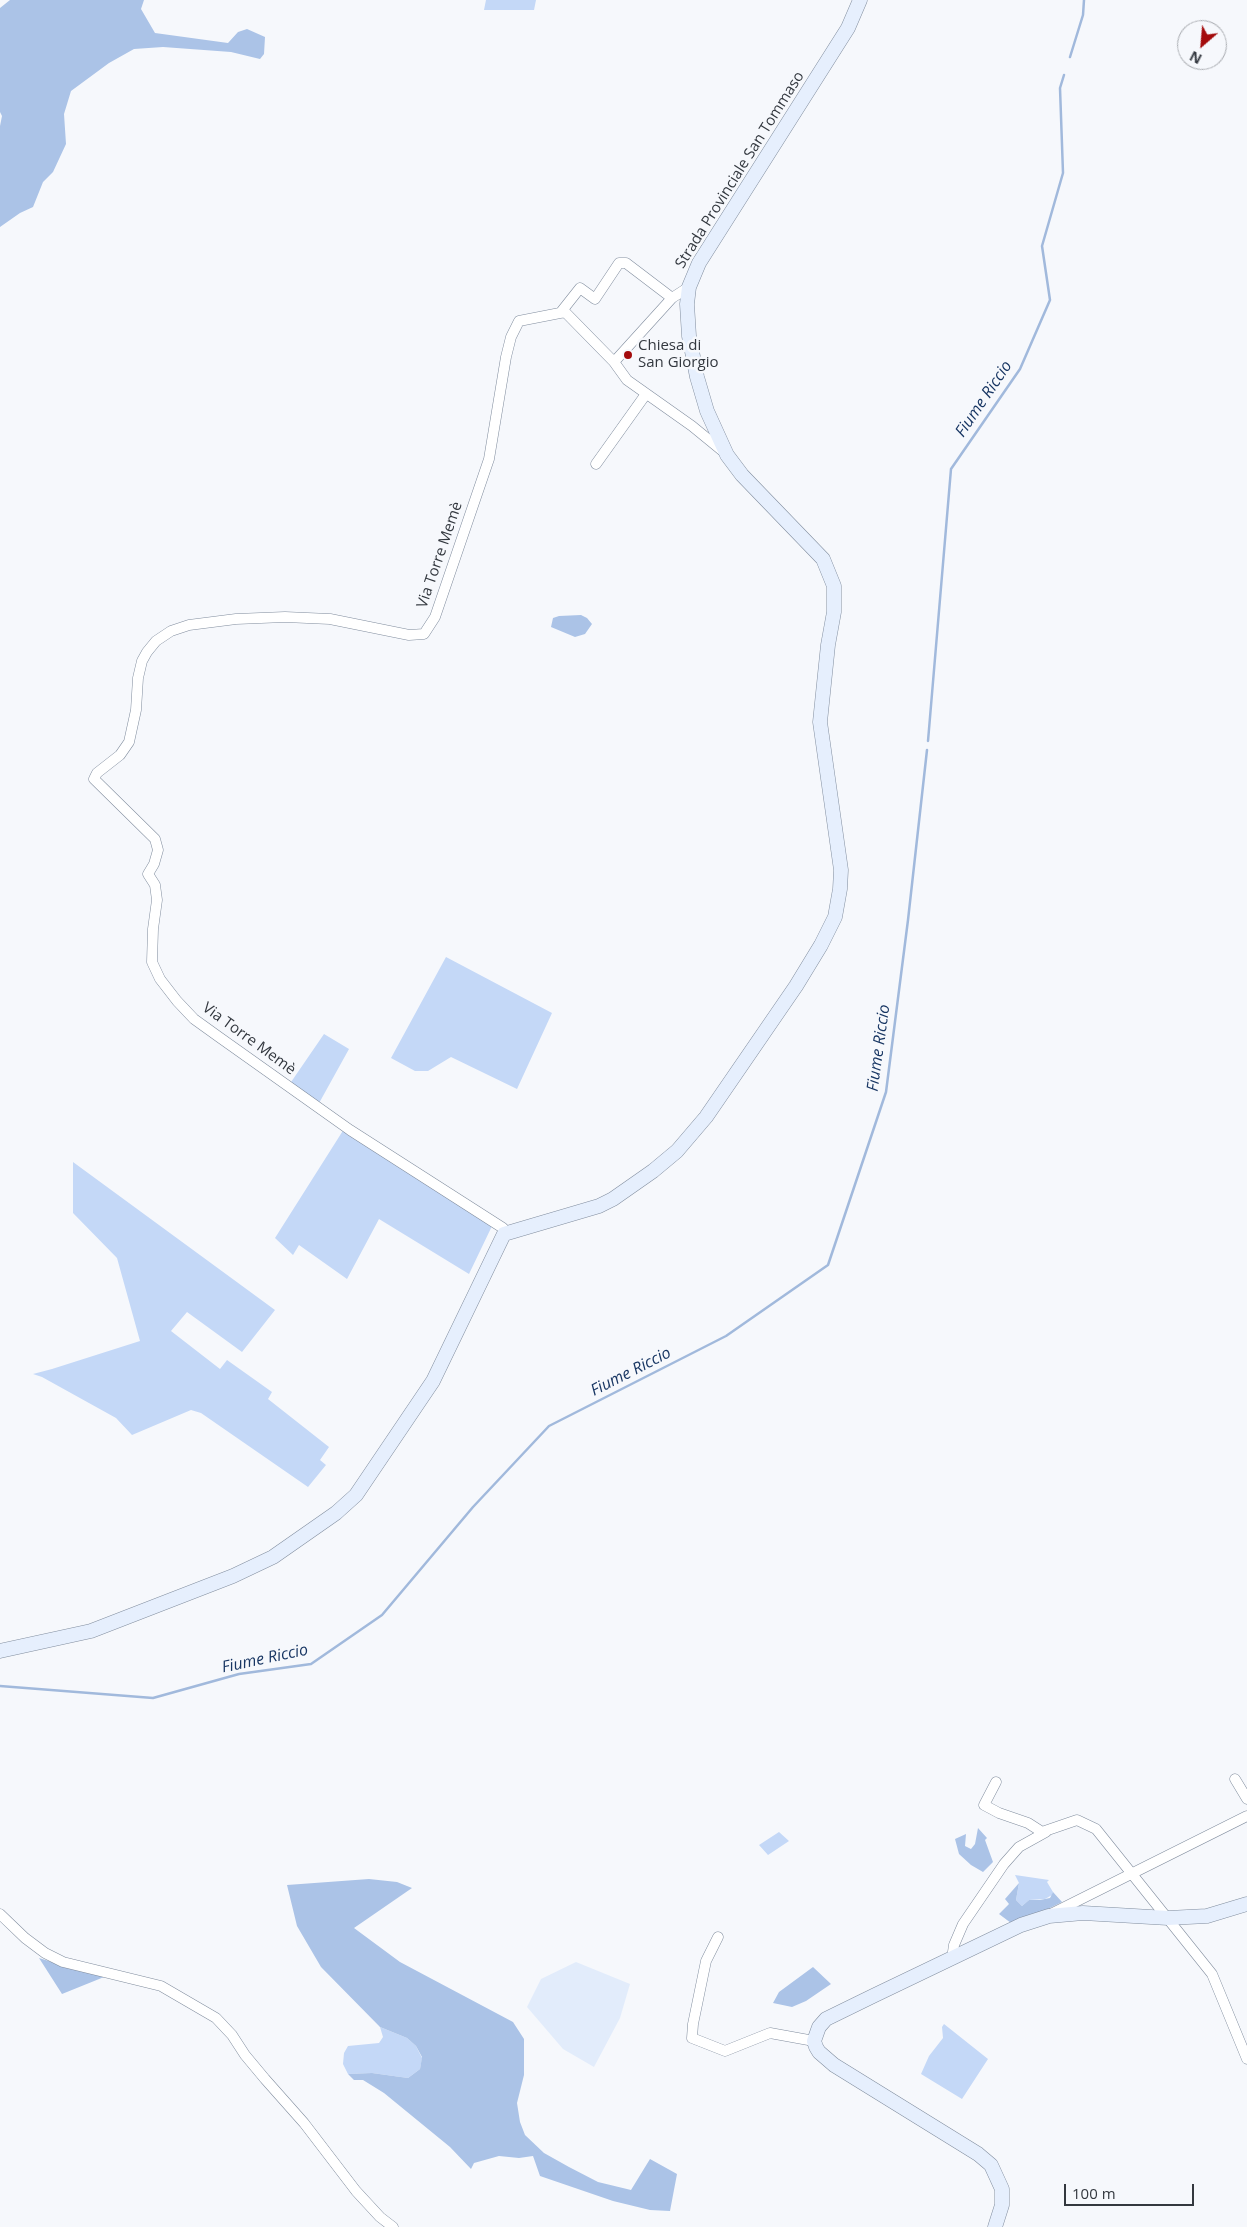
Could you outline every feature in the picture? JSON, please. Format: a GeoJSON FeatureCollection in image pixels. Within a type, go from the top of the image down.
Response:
{"type":"FeatureCollection","features":[{"type":"Feature","properties":{"kind":"street","name":"Strada Provinciale San Tommaso"},"geometry":{"type":"LineString","coordinates":[[504,1234],[599,1206],[613,1199],[653,1171],[682,1146],[706,1117],[796,986],[821,945],[835,917],[839,903],[840,870],[820,722],[828,646],[834,612],[834,586],[823,559],[742,475],[727,455],[707,411],[696,377],[689,336],[688,287],[699,262],[848,28],[860,0]]}},
{"type":"Feature","properties":{"kind":"street"},"geometry":{"type":"LineString","coordinates":[[672,298],[626,263],[620,263],[595,299],[580,288],[561,312],[565,312],[614,362],[627,380],[727,455]]}},
{"type":"Feature","properties":{"kind":"street"},"geometry":{"type":"LineString","coordinates":[[614,362],[672,298],[688,287]]}},
{"type":"Feature","properties":{"kind":"street","name":"Via Torre Memè"},"geometry":{"type":"LineString","coordinates":[[504,1234],[503,1228],[350,1130],[219,1037],[194,1019],[177,1001],[160,979],[152,962],[152,929],[157,900],[155,885],[148,874],[154,864],[158,850],[155,839],[94,779],[97,773],[120,755],[129,742],[136,710],[138,678],[142,661],[146,652],[156,641],[171,631],[189,625],[236,619],[285,617],[330,619],[409,635],[424,634],[435,617],[489,459],[511,337],[519,321],[561,312]]}},
{"type":"Feature","properties":{"kind":"street"},"geometry":{"type":"LineString","coordinates":[[596,464],[646,394]]}},
{"type":"Feature","properties":{"kind":"street"},"geometry":{"type":"LineString","coordinates":[[0,1651],[90,1631],[233,1576],[273,1557],[336,1513],[356,1495],[433,1381],[504,1234]]}},
{"type":"Feature","properties":{"kind":"street"},"geometry":{"type":"LineString","coordinates":[[1235,1779],[1247,1799]]}},
{"type":"Feature","properties":{"kind":"street"},"geometry":{"type":"LineString","coordinates":[[996,1782],[984,1805],[999,1813],[1028,1823],[1039,1831],[1046,1832]]}},
{"type":"Feature","properties":{"kind":"street"},"geometry":{"type":"LineString","coordinates":[[995,2227],[1002,2205],[1002,2189],[999,2177],[991,2165],[978,2154],[834,2065],[819,2052],[814,2041],[819,2027],[826,2019],[1022,1925],[1049,1916],[1071,1903],[1247,1816]]}},
{"type":"Feature","properties":{"kind":"street"},"geometry":{"type":"LineString","coordinates":[[952,1959],[954,1945],[963,1924],[1004,1864],[1019,1847],[1067,1822],[1077,1820],[1084,1822],[1096,1829],[1212,1974],[1247,2059]]}},
{"type":"Feature","properties":{"kind":"street"},"geometry":{"type":"LineString","coordinates":[[1049,1916],[1083,1913],[1168,1918],[1207,1916],[1247,1904]]}},
{"type":"Feature","properties":{"kind":"street"},"geometry":{"type":"LineString","coordinates":[[0,1914],[25,1938],[45,1953],[63,1962],[161,1986],[195,2004],[216,2018],[232,2035],[250,2062],[304,2123],[356,2191],[392,2227]]}},
{"type":"Feature","properties":{"kind":"street"},"geometry":{"type":"LineString","coordinates":[[718,1937],[706,1961],[693,2024],[692,2038],[725,2051],[770,2034],[814,2041]]}},
{"type":"Feature","properties":{"kind":"shaded area"},"geometry":{"type":"Polygon","coordinates":[[[10,0],[144,0],[141,9],[155,33],[228,43],[238,32],[247,29],[265,37],[264,54],[260,59],[231,52],[163,47],[134,49],[109,63],[71,91],[64,114],[66,144],[53,172],[43,182],[33,207],[20,213],[0,227],[0,126],[2,116],[0,112],[0,8],[10,0]]]}},
{"type":"Feature","properties":{"kind":"shaded area"},"geometry":{"type":"Polygon","coordinates":[[[486,0],[536,0],[534,10],[484,10],[486,0]]]}},
{"type":"Feature","properties":{"kind":"shaded area"},"geometry":{"type":"Polygon","coordinates":[[[581,615],[592,624],[585,634],[575,637],[551,627],[553,618],[581,615]]]}},
{"type":"Feature","properties":{"kind":"shaded area"},"geometry":{"type":"Polygon","coordinates":[[[446,957],[552,1013],[517,1089],[451,1057],[428,1071],[415,1071],[391,1058],[446,957]]]}},
{"type":"Feature","properties":{"kind":"shaded area"},"geometry":{"type":"Polygon","coordinates":[[[324,1034],[349,1049],[318,1105],[289,1085],[324,1034]]]}},
{"type":"Feature","properties":{"kind":"shaded area"},"geometry":{"type":"Polygon","coordinates":[[[344,1129],[492,1226],[469,1274],[379,1219],[347,1279],[299,1245],[293,1255],[275,1238],[344,1129]]]}},
{"type":"Feature","properties":{"kind":"shaded area"},"geometry":{"type":"Polygon","coordinates":[[[73,1162],[275,1310],[242,1352],[187,1312],[171,1331],[220,1369],[227,1360],[272,1392],[268,1399],[329,1447],[320,1460],[326,1465],[308,1487],[201,1413],[191,1410],[132,1435],[116,1418],[42,1377],[33,1374],[140,1341],[117,1258],[73,1213],[73,1162]]]}},
{"type":"Feature","properties":{"kind":"shaded area"},"geometry":{"type":"Polygon","coordinates":[[[978,1828],[987,1838],[985,1840],[993,1862],[983,1872],[971,1865],[959,1854],[955,1839],[966,1834],[965,1846],[971,1849],[975,1844],[978,1828]]]}},
{"type":"Feature","properties":{"kind":"shaded area"},"geometry":{"type":"Polygon","coordinates":[[[779,1832],[789,1841],[768,1855],[759,1845],[779,1832]]]}},
{"type":"Feature","properties":{"kind":"shaded area"},"geometry":{"type":"Polygon","coordinates":[[[1015,1875],[1049,1880],[1047,1882],[1053,1892],[1052,1895],[1045,1899],[1029,1900],[1022,1906],[1016,1900],[1019,1883],[1015,1875]]]}},
{"type":"Feature","properties":{"kind":"shaded area"},"geometry":{"type":"Polygon","coordinates":[[[369,1879],[397,1882],[412,1888],[354,1928],[400,1962],[513,2022],[524,2039],[524,2075],[517,2103],[520,2122],[525,2135],[544,2153],[569,2167],[598,2182],[631,2190],[650,2159],[677,2174],[670,2211],[650,2210],[613,2201],[540,2176],[533,2156],[519,2158],[499,2156],[474,2163],[471,2169],[450,2147],[384,2093],[363,2080],[354,2080],[348,2074],[372,2073],[408,2078],[420,2069],[422,2057],[416,2046],[407,2038],[380,2027],[321,1967],[297,1926],[287,1885],[369,1879]]]}},
{"type":"Feature","properties":{"kind":"shaded area"},"geometry":{"type":"Polygon","coordinates":[[[1019,1883],[1016,1900],[1022,1906],[1029,1900],[1050,1898],[1053,1892],[1062,1902],[1042,1912],[1011,1923],[999,1914],[1009,1904],[1005,1899],[1019,1883]]]}},
{"type":"Feature","properties":{"kind":"shaded area"},"geometry":{"type":"Polygon","coordinates":[[[39,1958],[68,1967],[109,1975],[62,1994],[39,1958]]]}},
{"type":"Feature","properties":{"kind":"shaded area"},"geometry":{"type":"Polygon","coordinates":[[[576,1962],[630,1984],[620,2018],[594,2067],[563,2049],[527,2007],[541,1979],[576,1962]]]}},
{"type":"Feature","properties":{"kind":"shaded area"},"geometry":{"type":"Polygon","coordinates":[[[813,1967],[831,1984],[806,2001],[792,2007],[773,2003],[779,1992],[813,1967]]]}},
{"type":"Feature","properties":{"kind":"shaded area"},"geometry":{"type":"Polygon","coordinates":[[[944,2024],[988,2059],[962,2099],[921,2074],[929,2056],[943,2038],[942,2027],[944,2024]]]}},
{"type":"Feature","properties":{"kind":"shaded area"},"geometry":{"type":"Polygon","coordinates":[[[380,2027],[407,2038],[416,2046],[422,2058],[420,2069],[408,2078],[372,2073],[348,2074],[343,2064],[344,2053],[348,2046],[379,2043],[383,2037],[380,2027]]]}},
{"type":"Feature","properties":{"kind":"waterway","name":"Fiume Riccio"},"geometry":{"type":"LineString","coordinates":[[1070,57],[1083,15],[1084,0]]}},
{"type":"Feature","properties":{"kind":"waterway","name":"Fiume Riccio"},"geometry":{"type":"LineString","coordinates":[[928,741],[951,469],[1020,369],[1050,300],[1042,246],[1063,173],[1060,88],[1064,75]]}},
{"type":"Feature","properties":{"kind":"waterway","name":"Fiume Riccio"},"geometry":{"type":"LineString","coordinates":[[0,1686],[153,1698],[239,1674],[311,1664],[382,1615],[473,1507],[549,1426],[726,1336],[828,1265],[886,1092],[927,750]]}},
{"type":"Feature","properties":{"kind":"place","name":"Chiesa di San Giorgio"},"geometry":{"type":"Point","coordinates":[628,355]}}]}
